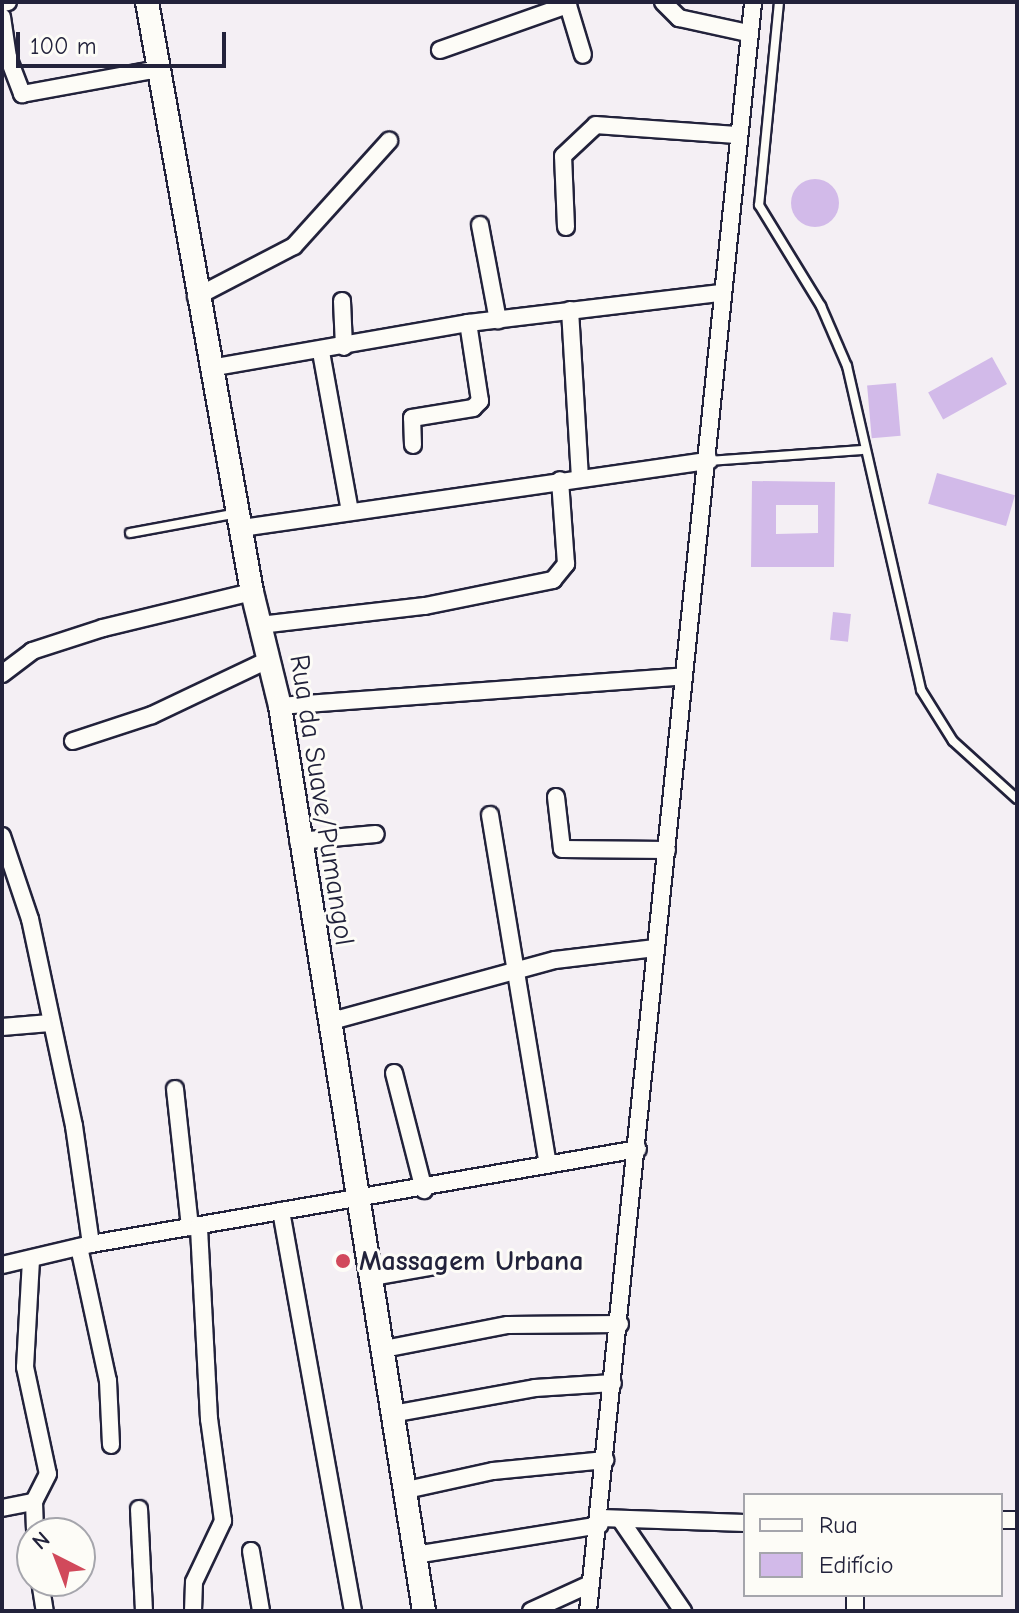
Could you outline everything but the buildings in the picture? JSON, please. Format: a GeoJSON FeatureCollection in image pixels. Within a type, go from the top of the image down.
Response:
{"type":"FeatureCollection","features":[{"type":"Feature","properties":{"kind":"street"},"geometry":{"type":"LineString","coordinates":[[2,3],[8,2]]}},
{"type":"Feature","properties":{"kind":"street","name":"Rua da Suave/Pumangol"},"geometry":{"type":"LineString","coordinates":[[147,2],[196,297],[252,592],[280,706],[298,841],[360,1201],[384,1349],[402,1491],[424,1611]]}},
{"type":"Feature","properties":{"kind":"street"},"geometry":{"type":"LineString","coordinates":[[663,2],[679,18],[748,33]]}},
{"type":"Feature","properties":{"kind":"street"},"geometry":{"type":"LineString","coordinates":[[588,1611],[638,1149],[655,948],[709,461],[736,135],[753,2]]}},
{"type":"Feature","properties":{"kind":"street"},"geometry":{"type":"LineString","coordinates":[[440,50],[567,4],[583,55]]}},
{"type":"Feature","properties":{"kind":"street"},"geometry":{"type":"LineString","coordinates":[[2,17],[5,57],[22,94],[158,69]]}},
{"type":"Feature","properties":{"kind":"street"},"geometry":{"type":"LineString","coordinates":[[566,227],[563,156],[596,125],[736,135]]}},
{"type":"Feature","properties":{"kind":"street"},"geometry":{"type":"LineString","coordinates":[[196,297],[294,246],[389,141]]}},
{"type":"Feature","properties":{"kind":"street"},"geometry":{"type":"LineString","coordinates":[[480,225],[498,320]]}},
{"type":"Feature","properties":{"kind":"street"},"geometry":{"type":"LineString","coordinates":[[210,368],[321,352],[468,323],[721,293]]}},
{"type":"Feature","properties":{"kind":"street"},"geometry":{"type":"LineString","coordinates":[[342,301],[344,347]]}},
{"type":"Feature","properties":{"kind":"street"},"geometry":{"type":"LineString","coordinates":[[570,310],[580,477]]}},
{"type":"Feature","properties":{"kind":"street"},"geometry":{"type":"LineString","coordinates":[[413,445],[412,418],[473,408],[480,401],[468,323]]}},
{"type":"Feature","properties":{"kind":"street"},"geometry":{"type":"LineString","coordinates":[[321,352],[350,511]]}},
{"type":"Feature","properties":{"kind":"street"},"geometry":{"type":"LineString","coordinates":[[240,520],[350,511],[709,461]]}},
{"type":"Feature","properties":{"kind":"street"},"geometry":{"type":"LineString","coordinates":[[260,625],[425,606],[553,580],[566,564],[560,480]]}},
{"type":"Feature","properties":{"kind":"street"},"geometry":{"type":"LineString","coordinates":[[2,674],[32,651],[149,613],[252,592]]}},
{"type":"Feature","properties":{"kind":"street"},"geometry":{"type":"LineString","coordinates":[[73,741],[152,715],[270,659]]}},
{"type":"Feature","properties":{"kind":"street"},"geometry":{"type":"LineString","coordinates":[[280,706],[684,676]]}},
{"type":"Feature","properties":{"kind":"street"},"geometry":{"type":"LineString","coordinates":[[556,797],[562,849],[667,850]]}},
{"type":"Feature","properties":{"kind":"street"},"geometry":{"type":"LineString","coordinates":[[490,815],[548,1164]]}},
{"type":"Feature","properties":{"kind":"street"},"geometry":{"type":"LineString","coordinates":[[298,841],[376,834]]}},
{"type":"Feature","properties":{"kind":"street"},"geometry":{"type":"LineString","coordinates":[[2,836],[30,919],[74,1126],[85,1246],[108,1381],[111,1445]]}},
{"type":"Feature","properties":{"kind":"street"},"geometry":{"type":"LineString","coordinates":[[328,1022],[583,954],[655,948]]}},
{"type":"Feature","properties":{"kind":"street"},"geometry":{"type":"LineString","coordinates":[[2,1027],[50,1023]]}},
{"type":"Feature","properties":{"kind":"street"},"geometry":{"type":"LineString","coordinates":[[394,1073],[424,1190]]}},
{"type":"Feature","properties":{"kind":"street"},"geometry":{"type":"LineString","coordinates":[[175,1089],[194,1226],[207,1391],[223,1521],[194,1582],[193,1611]]}},
{"type":"Feature","properties":{"kind":"street"},"geometry":{"type":"LineString","coordinates":[[2,1265],[194,1226],[424,1190],[638,1149]]}},
{"type":"Feature","properties":{"kind":"street"},"geometry":{"type":"LineString","coordinates":[[281,1211],[353,1611]]}},
{"type":"Feature","properties":{"kind":"street"},"geometry":{"type":"LineString","coordinates":[[31,1260],[25,1367],[48,1474],[34,1502],[34,1517]]}},
{"type":"Feature","properties":{"kind":"street"},"geometry":{"type":"LineString","coordinates":[[372,1277],[436,1266]]}},
{"type":"Feature","properties":{"kind":"street"},"geometry":{"type":"LineString","coordinates":[[384,1349],[521,1324],[620,1324]]}},
{"type":"Feature","properties":{"kind":"street"},"geometry":{"type":"LineString","coordinates":[[392,1414],[535,1388],[613,1383]]}},
{"type":"Feature","properties":{"kind":"street"},"geometry":{"type":"LineString","coordinates":[[402,1491],[493,1471],[605,1460]]}},
{"type":"Feature","properties":{"kind":"street"},"geometry":{"type":"LineString","coordinates":[[2,1508],[34,1502]]}},
{"type":"Feature","properties":{"kind":"street"},"geometry":{"type":"LineString","coordinates":[[139,1509],[144,1611]]}},
{"type":"Feature","properties":{"kind":"street"},"geometry":{"type":"LineString","coordinates":[[620,1519],[683,1611]]}},
{"type":"Feature","properties":{"kind":"street"},"geometry":{"type":"LineString","coordinates":[[415,1555],[620,1519],[743,1523]]}},
{"type":"Feature","properties":{"kind":"street"},"geometry":{"type":"LineString","coordinates":[[251,1551],[261,1611]]}},
{"type":"Feature","properties":{"kind":"street"},"geometry":{"type":"LineString","coordinates":[[531,1611],[590,1584]]}},
{"type":"Feature","properties":{"kind":"lane"},"geometry":{"type":"LineString","coordinates":[[779,2],[759,205],[837,340],[921,690],[953,741],[1017,799]]}},
{"type":"Feature","properties":{"kind":"lane"},"geometry":{"type":"LineString","coordinates":[[709,461],[862,450]]}},
{"type":"Feature","properties":{"kind":"lane"},"geometry":{"type":"LineString","coordinates":[[130,533],[240,520]]}},
{"type":"Feature","properties":{"kind":"place","name":"Massagem Urbana"},"geometry":{"type":"Point","coordinates":[343,1261]}}]}
